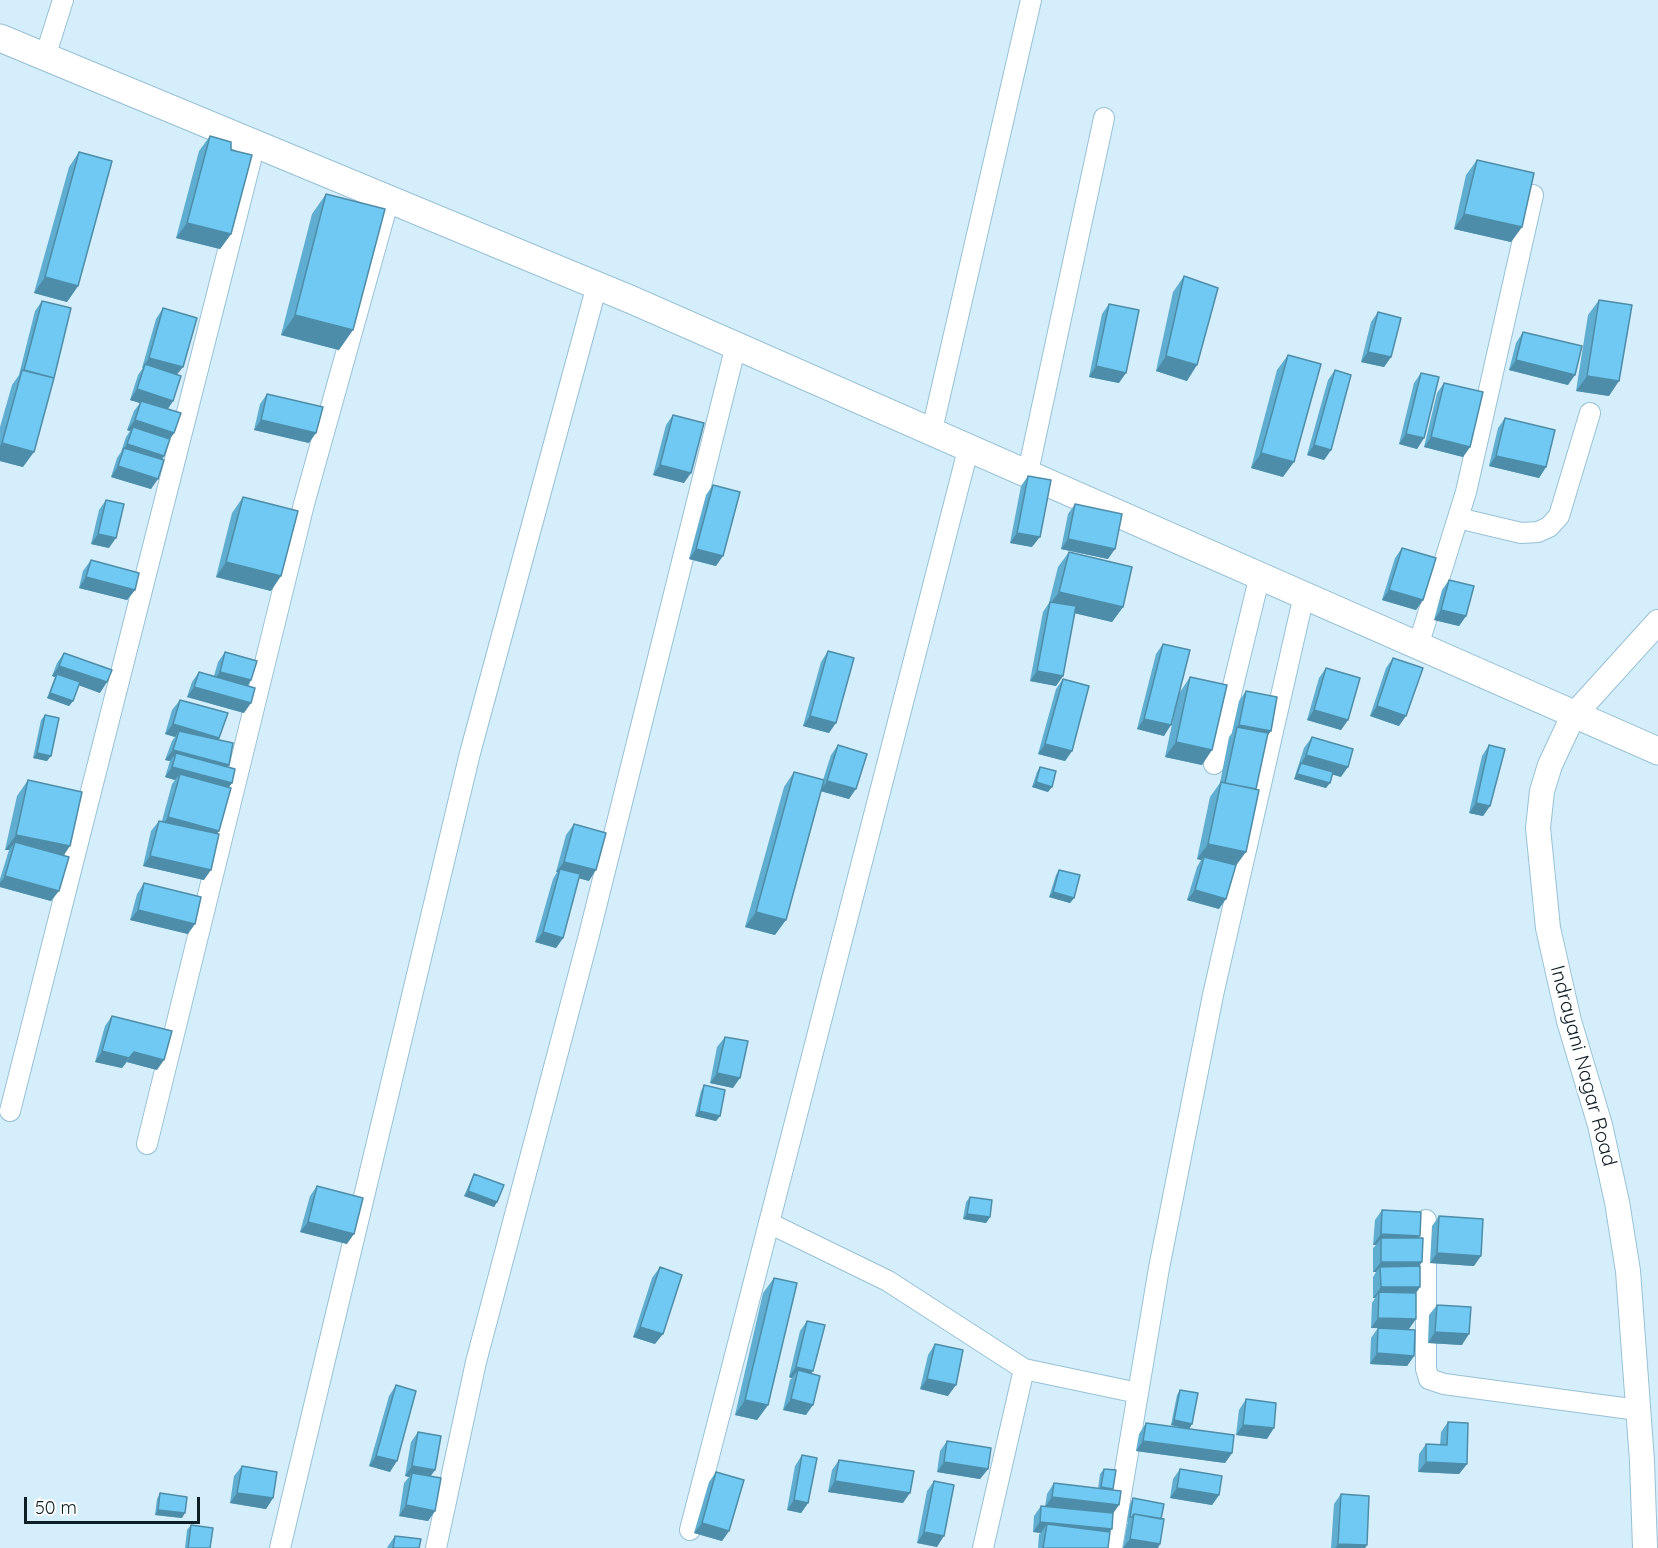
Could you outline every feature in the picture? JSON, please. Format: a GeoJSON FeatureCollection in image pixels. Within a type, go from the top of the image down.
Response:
{"type":"FeatureCollection","features":[{"type":"Feature","properties":{"kind":"main road"},"geometry":{"type":"LineString","coordinates":[[0,38],[597,285],[969,446],[1573,716],[1658,751]]}},
{"type":"Feature","properties":{"kind":"street"},"geometry":{"type":"LineString","coordinates":[[45,57],[63,0]]}},
{"type":"Feature","properties":{"kind":"street"},"geometry":{"type":"LineString","coordinates":[[932,430],[1031,0]]}},
{"type":"Feature","properties":{"kind":"street"},"geometry":{"type":"LineString","coordinates":[[1028,472],[1104,118]]}},
{"type":"Feature","properties":{"kind":"street"},"geometry":{"type":"LineString","coordinates":[[10,1111],[255,144]]}},
{"type":"Feature","properties":{"kind":"street"},"geometry":{"type":"LineString","coordinates":[[1418,646],[1458,518],[1533,195]]}},
{"type":"Feature","properties":{"kind":"street"},"geometry":{"type":"LineString","coordinates":[[147,1144],[304,504],[389,199]]}},
{"type":"Feature","properties":{"kind":"street"},"geometry":{"type":"LineString","coordinates":[[280,1548],[470,753],[597,285]]}},
{"type":"Feature","properties":{"kind":"street"},"geometry":{"type":"LineString","coordinates":[[436,1548],[476,1362],[589,935],[736,345]]}},
{"type":"Feature","properties":{"kind":"street"},"geometry":{"type":"LineString","coordinates":[[1458,518],[1521,533],[1538,532],[1549,527],[1559,516],[1590,413]]}},
{"type":"Feature","properties":{"kind":"street"},"geometry":{"type":"LineString","coordinates":[[690,1530],[969,446]]}},
{"type":"Feature","properties":{"kind":"street"},"geometry":{"type":"LineString","coordinates":[[1214,764],[1260,575]]}},
{"type":"Feature","properties":{"kind":"street"},"geometry":{"type":"LineString","coordinates":[[1112,1548],[1159,1268],[1213,995],[1304,595]]}},
{"type":"Feature","properties":{"kind":"street","name":"Indrayani Nagar Road"},"geometry":{"type":"LineString","coordinates":[[1645,1548],[1628,1271],[1617,1202],[1600,1125],[1569,1021],[1548,928],[1539,861],[1538,828],[1542,790],[1550,765],[1573,716],[1658,622]]}},
{"type":"Feature","properties":{"kind":"street"},"geometry":{"type":"LineString","coordinates":[[1426,1220],[1426,1368],[1430,1379],[1444,1384],[1638,1410]]}},
{"type":"Feature","properties":{"kind":"street"},"geometry":{"type":"LineString","coordinates":[[769,1222],[888,1281],[1024,1369],[1138,1393]]}},
{"type":"Feature","properties":{"kind":"street"},"geometry":{"type":"LineString","coordinates":[[983,1548],[1024,1369]]}},
{"type":"Feature","properties":{"kind":"building"},"geometry":{"type":"Polygon","coordinates":[[[210,136],[231,142],[231,150],[252,155],[231,234],[187,223],[210,136]]]}},
{"type":"Feature","properties":{"kind":"building"},"geometry":{"type":"Polygon","coordinates":[[[79,152],[112,161],[78,286],[45,277],[79,152]]]}},
{"type":"Feature","properties":{"kind":"building"},"geometry":{"type":"Polygon","coordinates":[[[1477,160],[1534,173],[1522,227],[1464,214],[1477,160]]]}},
{"type":"Feature","properties":{"kind":"building"},"geometry":{"type":"Polygon","coordinates":[[[326,194],[385,209],[353,330],[295,315],[326,194]]]}},
{"type":"Feature","properties":{"kind":"building"},"geometry":{"type":"Polygon","coordinates":[[[1184,276],[1218,288],[1197,365],[1166,356],[1184,276]]]}},
{"type":"Feature","properties":{"kind":"building"},"geometry":{"type":"Polygon","coordinates":[[[1599,300],[1632,305],[1619,381],[1587,376],[1599,300]]]}},
{"type":"Feature","properties":{"kind":"building"},"geometry":{"type":"Polygon","coordinates":[[[42,301],[71,308],[54,378],[24,370],[42,301]]]}},
{"type":"Feature","properties":{"kind":"building"},"geometry":{"type":"Polygon","coordinates":[[[1109,304],[1139,310],[1126,373],[1096,366],[1109,304]]]}},
{"type":"Feature","properties":{"kind":"building"},"geometry":{"type":"Polygon","coordinates":[[[163,308],[197,318],[183,367],[149,358],[163,308]]]}},
{"type":"Feature","properties":{"kind":"building"},"geometry":{"type":"Polygon","coordinates":[[[1378,312],[1401,318],[1391,357],[1368,352],[1378,312]]]}},
{"type":"Feature","properties":{"kind":"building"},"geometry":{"type":"Polygon","coordinates":[[[1523,332],[1582,346],[1575,375],[1516,360],[1523,332]]]}},
{"type":"Feature","properties":{"kind":"building"},"geometry":{"type":"Polygon","coordinates":[[[1288,355],[1321,364],[1294,462],[1261,453],[1288,355]]]}},
{"type":"Feature","properties":{"kind":"building"},"geometry":{"type":"Polygon","coordinates":[[[145,364],[181,376],[173,401],[137,389],[145,364]]]}},
{"type":"Feature","properties":{"kind":"building"},"geometry":{"type":"Polygon","coordinates":[[[22,370],[54,378],[34,452],[2,443],[22,370]]]}},
{"type":"Feature","properties":{"kind":"building"},"geometry":{"type":"Polygon","coordinates":[[[1335,370],[1351,375],[1331,450],[1314,445],[1335,370]]]}},
{"type":"Feature","properties":{"kind":"building"},"geometry":{"type":"Polygon","coordinates":[[[1421,373],[1439,377],[1424,438],[1406,434],[1421,373]]]}},
{"type":"Feature","properties":{"kind":"building"},"geometry":{"type":"Polygon","coordinates":[[[1444,383],[1483,392],[1470,447],[1431,437],[1444,383]]]}},
{"type":"Feature","properties":{"kind":"building"},"geometry":{"type":"Polygon","coordinates":[[[267,394],[323,407],[316,433],[261,420],[267,394]]]}},
{"type":"Feature","properties":{"kind":"building"},"geometry":{"type":"Polygon","coordinates":[[[141,401],[181,413],[174,433],[135,420],[141,401]]]}},
{"type":"Feature","properties":{"kind":"building"},"geometry":{"type":"Polygon","coordinates":[[[673,415],[704,423],[691,473],[660,465],[673,415]]]}},
{"type":"Feature","properties":{"kind":"building"},"geometry":{"type":"Polygon","coordinates":[[[1505,418],[1555,430],[1546,467],[1496,456],[1505,418]]]}},
{"type":"Feature","properties":{"kind":"building"},"geometry":{"type":"Polygon","coordinates":[[[133,427],[170,439],[164,456],[127,444],[133,427]]]}},
{"type":"Feature","properties":{"kind":"building"},"geometry":{"type":"Polygon","coordinates":[[[124,448],[164,460],[158,479],[118,466],[124,448]]]}},
{"type":"Feature","properties":{"kind":"building"},"geometry":{"type":"Polygon","coordinates":[[[1028,476],[1051,480],[1040,537],[1017,533],[1028,476]]]}},
{"type":"Feature","properties":{"kind":"building"},"geometry":{"type":"Polygon","coordinates":[[[713,485],[740,492],[723,556],[696,549],[713,485]]]}},
{"type":"Feature","properties":{"kind":"building"},"geometry":{"type":"Polygon","coordinates":[[[243,497],[298,511],[281,576],[226,562],[243,497]]]}},
{"type":"Feature","properties":{"kind":"building"},"geometry":{"type":"Polygon","coordinates":[[[106,500],[124,504],[116,538],[98,534],[106,500]]]}},
{"type":"Feature","properties":{"kind":"building"},"geometry":{"type":"Polygon","coordinates":[[[1075,504],[1122,514],[1115,549],[1068,539],[1075,504]]]}},
{"type":"Feature","properties":{"kind":"building"},"geometry":{"type":"Polygon","coordinates":[[[1402,548],[1436,558],[1423,600],[1389,590],[1402,548]]]}},
{"type":"Feature","properties":{"kind":"building"},"geometry":{"type":"Polygon","coordinates":[[[1069,552],[1132,567],[1123,607],[1059,592],[1069,552]]]}},
{"type":"Feature","properties":{"kind":"building"},"geometry":{"type":"Polygon","coordinates":[[[91,560],[139,573],[135,590],[86,577],[91,560]]]}},
{"type":"Feature","properties":{"kind":"building"},"geometry":{"type":"Polygon","coordinates":[[[1449,580],[1474,586],[1466,616],[1441,610],[1449,580]]]}},
{"type":"Feature","properties":{"kind":"building"},"geometry":{"type":"Polygon","coordinates":[[[1050,602],[1076,606],[1063,676],[1037,671],[1050,602]]]}},
{"type":"Feature","properties":{"kind":"building"},"geometry":{"type":"Polygon","coordinates":[[[1163,644],[1190,650],[1171,725],[1144,719],[1163,644]]]}},
{"type":"Feature","properties":{"kind":"building"},"geometry":{"type":"Polygon","coordinates":[[[828,651],[854,658],[836,723],[810,716],[828,651]]]}},
{"type":"Feature","properties":{"kind":"building"},"geometry":{"type":"Polygon","coordinates":[[[225,652],[257,661],[251,680],[220,672],[225,652]]]}},
{"type":"Feature","properties":{"kind":"building"},"geometry":{"type":"Polygon","coordinates":[[[64,653],[112,670],[107,682],[59,666],[64,653]]]}},
{"type":"Feature","properties":{"kind":"building"},"geometry":{"type":"Polygon","coordinates":[[[1393,658],[1423,668],[1406,716],[1377,706],[1393,658]]]}},
{"type":"Feature","properties":{"kind":"building"},"geometry":{"type":"Polygon","coordinates":[[[1326,668],[1360,678],[1348,720],[1314,710],[1326,668]]]}},
{"type":"Feature","properties":{"kind":"building"},"geometry":{"type":"Polygon","coordinates":[[[199,672],[255,688],[251,703],[194,687],[199,672]]]}},
{"type":"Feature","properties":{"kind":"building"},"geometry":{"type":"Polygon","coordinates":[[[57,674],[80,682],[73,701],[50,693],[57,674]]]}},
{"type":"Feature","properties":{"kind":"building"},"geometry":{"type":"Polygon","coordinates":[[[1190,677],[1227,685],[1212,750],[1176,742],[1190,677]]]}},
{"type":"Feature","properties":{"kind":"building"},"geometry":{"type":"Polygon","coordinates":[[[1063,679],[1089,686],[1072,751],[1045,744],[1063,679]]]}},
{"type":"Feature","properties":{"kind":"building"},"geometry":{"type":"Polygon","coordinates":[[[1246,691],[1277,697],[1271,731],[1239,725],[1246,691]]]}},
{"type":"Feature","properties":{"kind":"building"},"geometry":{"type":"Polygon","coordinates":[[[180,700],[228,713],[219,738],[173,724],[180,700]]]}},
{"type":"Feature","properties":{"kind":"building"},"geometry":{"type":"Polygon","coordinates":[[[45,715],[59,718],[51,756],[37,753],[45,715]]]}},
{"type":"Feature","properties":{"kind":"building"},"geometry":{"type":"Polygon","coordinates":[[[1237,727],[1268,733],[1256,789],[1225,783],[1237,727]]]}},
{"type":"Feature","properties":{"kind":"building"},"geometry":{"type":"Polygon","coordinates":[[[179,731],[233,743],[229,765],[173,750],[179,731]]]}},
{"type":"Feature","properties":{"kind":"building"},"geometry":{"type":"Polygon","coordinates":[[[1312,737],[1353,749],[1348,767],[1306,755],[1312,737]]]}},
{"type":"Feature","properties":{"kind":"building"},"geometry":{"type":"Polygon","coordinates":[[[838,745],[867,754],[856,789],[827,781],[838,745]]]}},
{"type":"Feature","properties":{"kind":"building"},"geometry":{"type":"Polygon","coordinates":[[[1489,745],[1505,749],[1490,806],[1476,803],[1489,745]]]}},
{"type":"Feature","properties":{"kind":"building"},"geometry":{"type":"Polygon","coordinates":[[[176,753],[235,769],[232,783],[172,767],[176,753]]]}},
{"type":"Feature","properties":{"kind":"building"},"geometry":{"type":"Polygon","coordinates":[[[1301,763],[1333,772],[1330,783],[1297,774],[1301,763]]]}},
{"type":"Feature","properties":{"kind":"building"},"geometry":{"type":"Polygon","coordinates":[[[1040,767],[1056,771],[1052,787],[1036,782],[1040,767]]]}},
{"type":"Feature","properties":{"kind":"building"},"geometry":{"type":"Polygon","coordinates":[[[794,772],[824,780],[786,920],[756,912],[794,772]]]}},
{"type":"Feature","properties":{"kind":"building"},"geometry":{"type":"Polygon","coordinates":[[[180,774],[231,788],[219,831],[168,817],[180,774]]]}},
{"type":"Feature","properties":{"kind":"building"},"geometry":{"type":"Polygon","coordinates":[[[28,780],[82,792],[70,846],[16,835],[28,780]]]}},
{"type":"Feature","properties":{"kind":"building"},"geometry":{"type":"Polygon","coordinates":[[[1221,782],[1259,790],[1246,852],[1208,844],[1221,782]]]}},
{"type":"Feature","properties":{"kind":"building"},"geometry":{"type":"Polygon","coordinates":[[[159,821],[219,834],[211,870],[150,856],[159,821]]]}},
{"type":"Feature","properties":{"kind":"building"},"geometry":{"type":"Polygon","coordinates":[[[574,824],[606,833],[596,870],[564,862],[574,824]]]}},
{"type":"Feature","properties":{"kind":"building"},"geometry":{"type":"Polygon","coordinates":[[[15,842],[69,857],[59,891],[5,876],[15,842]]]}},
{"type":"Feature","properties":{"kind":"building"},"geometry":{"type":"Polygon","coordinates":[[[1204,857],[1236,865],[1226,899],[1195,890],[1204,857]]]}},
{"type":"Feature","properties":{"kind":"building"},"geometry":{"type":"Polygon","coordinates":[[[560,869],[580,874],[563,938],[543,932],[560,869]]]}},
{"type":"Feature","properties":{"kind":"building"},"geometry":{"type":"Polygon","coordinates":[[[1059,870],[1080,875],[1074,898],[1053,892],[1059,870]]]}},
{"type":"Feature","properties":{"kind":"building"},"geometry":{"type":"Polygon","coordinates":[[[144,883],[201,897],[195,924],[138,910],[144,883]]]}},
{"type":"Feature","properties":{"kind":"building"},"geometry":{"type":"Polygon","coordinates":[[[112,1016],[172,1031],[164,1060],[134,1052],[129,1058],[102,1051],[112,1016]]]}},
{"type":"Feature","properties":{"kind":"building"},"geometry":{"type":"Polygon","coordinates":[[[725,1037],[748,1041],[740,1078],[717,1073],[725,1037]]]}},
{"type":"Feature","properties":{"kind":"building"},"geometry":{"type":"Polygon","coordinates":[[[704,1085],[725,1090],[720,1116],[699,1111],[704,1085]]]}},
{"type":"Feature","properties":{"kind":"building"},"geometry":{"type":"Polygon","coordinates":[[[474,1174],[504,1185],[497,1202],[468,1191],[474,1174]]]}},
{"type":"Feature","properties":{"kind":"building"},"geometry":{"type":"Polygon","coordinates":[[[317,1186],[363,1198],[354,1234],[308,1222],[317,1186]]]}},
{"type":"Feature","properties":{"kind":"building"},"geometry":{"type":"Polygon","coordinates":[[[970,1197],[992,1200],[990,1217],[967,1214],[970,1197]]]}},
{"type":"Feature","properties":{"kind":"building"},"geometry":{"type":"Polygon","coordinates":[[[1382,1210],[1421,1212],[1420,1236],[1381,1234],[1382,1210]]]}},
{"type":"Feature","properties":{"kind":"building"},"geometry":{"type":"Polygon","coordinates":[[[1439,1216],[1483,1219],[1481,1256],[1437,1253],[1439,1216]]]}},
{"type":"Feature","properties":{"kind":"building"},"geometry":{"type":"Polygon","coordinates":[[[1381,1238],[1423,1238],[1422,1262],[1381,1262],[1381,1238]]]}},
{"type":"Feature","properties":{"kind":"building"},"geometry":{"type":"Polygon","coordinates":[[[1420,1266],[1420,1287],[1381,1287],[1380,1267],[1420,1266]]]}},
{"type":"Feature","properties":{"kind":"building"},"geometry":{"type":"Polygon","coordinates":[[[660,1267],[682,1275],[663,1334],[640,1327],[660,1267]]]}},
{"type":"Feature","properties":{"kind":"building"},"geometry":{"type":"Polygon","coordinates":[[[774,1278],[797,1283],[768,1405],[745,1400],[774,1278]]]}},
{"type":"Feature","properties":{"kind":"building"},"geometry":{"type":"Polygon","coordinates":[[[1379,1292],[1416,1293],[1416,1319],[1378,1318],[1379,1292]]]}},
{"type":"Feature","properties":{"kind":"building"},"geometry":{"type":"Polygon","coordinates":[[[1437,1305],[1471,1307],[1469,1334],[1435,1332],[1437,1305]]]}},
{"type":"Feature","properties":{"kind":"building"},"geometry":{"type":"Polygon","coordinates":[[[807,1321],[825,1325],[813,1371],[796,1367],[807,1321]]]}},
{"type":"Feature","properties":{"kind":"building"},"geometry":{"type":"Polygon","coordinates":[[[1378,1328],[1415,1330],[1414,1356],[1377,1353],[1378,1328]]]}},
{"type":"Feature","properties":{"kind":"building"},"geometry":{"type":"Polygon","coordinates":[[[935,1344],[963,1350],[956,1385],[927,1379],[935,1344]]]}},
{"type":"Feature","properties":{"kind":"building"},"geometry":{"type":"Polygon","coordinates":[[[798,1370],[820,1376],[813,1405],[791,1399],[798,1370]]]}},
{"type":"Feature","properties":{"kind":"building"},"geometry":{"type":"Polygon","coordinates":[[[396,1385],[416,1391],[397,1461],[376,1456],[396,1385]]]}},
{"type":"Feature","properties":{"kind":"building"},"geometry":{"type":"Polygon","coordinates":[[[1180,1390],[1198,1393],[1192,1424],[1174,1420],[1180,1390]]]}},
{"type":"Feature","properties":{"kind":"building"},"geometry":{"type":"Polygon","coordinates":[[[1246,1399],[1276,1403],[1274,1428],[1243,1425],[1246,1399]]]}},
{"type":"Feature","properties":{"kind":"building"},"geometry":{"type":"Polygon","coordinates":[[[1448,1422],[1468,1423],[1467,1464],[1426,1462],[1426,1444],[1447,1445],[1448,1422]]]}},
{"type":"Feature","properties":{"kind":"building"},"geometry":{"type":"Polygon","coordinates":[[[1146,1423],[1234,1435],[1232,1453],[1143,1441],[1146,1423]]]}},
{"type":"Feature","properties":{"kind":"building"},"geometry":{"type":"Polygon","coordinates":[[[418,1432],[441,1436],[435,1470],[412,1466],[418,1432]]]}},
{"type":"Feature","properties":{"kind":"building"},"geometry":{"type":"Polygon","coordinates":[[[947,1441],[991,1448],[988,1469],[944,1462],[947,1441]]]}},
{"type":"Feature","properties":{"kind":"building"},"geometry":{"type":"Polygon","coordinates":[[[802,1455],[817,1458],[808,1503],[794,1500],[802,1455]]]}},
{"type":"Feature","properties":{"kind":"building"},"geometry":{"type":"Polygon","coordinates":[[[839,1460],[914,1471],[910,1493],[835,1481],[839,1460]]]}},
{"type":"Feature","properties":{"kind":"building"},"geometry":{"type":"Polygon","coordinates":[[[242,1466],[277,1472],[273,1498],[237,1493],[242,1466]]]}},
{"type":"Feature","properties":{"kind":"building"},"geometry":{"type":"Polygon","coordinates":[[[1104,1469],[1116,1470],[1113,1489],[1101,1487],[1104,1469]]]}},
{"type":"Feature","properties":{"kind":"building"},"geometry":{"type":"Polygon","coordinates":[[[1180,1469],[1222,1476],[1219,1495],[1177,1488],[1180,1469]]]}},
{"type":"Feature","properties":{"kind":"building"},"geometry":{"type":"Polygon","coordinates":[[[716,1472],[744,1480],[729,1531],[702,1523],[716,1472]]]}},
{"type":"Feature","properties":{"kind":"building"},"geometry":{"type":"Polygon","coordinates":[[[412,1473],[441,1478],[435,1511],[406,1505],[412,1473]]]}},
{"type":"Feature","properties":{"kind":"building"},"geometry":{"type":"Polygon","coordinates":[[[934,1481],[954,1485],[944,1536],[924,1532],[934,1481]]]}},
{"type":"Feature","properties":{"kind":"building"},"geometry":{"type":"Polygon","coordinates":[[[1054,1483],[1121,1491],[1119,1505],[1052,1497],[1054,1483]]]}},
{"type":"Feature","properties":{"kind":"building"},"geometry":{"type":"Polygon","coordinates":[[[160,1493],[187,1497],[185,1513],[158,1510],[160,1493]]]}},
{"type":"Feature","properties":{"kind":"building"},"geometry":{"type":"Polygon","coordinates":[[[1341,1494],[1369,1496],[1367,1545],[1338,1544],[1341,1494]]]}},
{"type":"Feature","properties":{"kind":"building"},"geometry":{"type":"Polygon","coordinates":[[[1133,1498],[1164,1504],[1161,1519],[1134,1514],[1130,1517],[1133,1498]]]}},
{"type":"Feature","properties":{"kind":"building"},"geometry":{"type":"Polygon","coordinates":[[[1041,1506],[1113,1513],[1112,1529],[1040,1522],[1041,1506]]]}},
{"type":"Feature","properties":{"kind":"building"},"geometry":{"type":"Polygon","coordinates":[[[1134,1514],[1164,1519],[1160,1544],[1130,1539],[1134,1514]]]}},
{"type":"Feature","properties":{"kind":"building"},"geometry":{"type":"Polygon","coordinates":[[[1047,1524],[1110,1532],[1108,1548],[1043,1548],[1047,1524]]]}},
{"type":"Feature","properties":{"kind":"building"},"geometry":{"type":"Polygon","coordinates":[[[191,1525],[213,1528],[210,1548],[188,1548],[191,1525]]]}},
{"type":"Feature","properties":{"kind":"building"},"geometry":{"type":"Polygon","coordinates":[[[395,1536],[421,1539],[419,1548],[393,1548],[395,1536]]]}}]}
